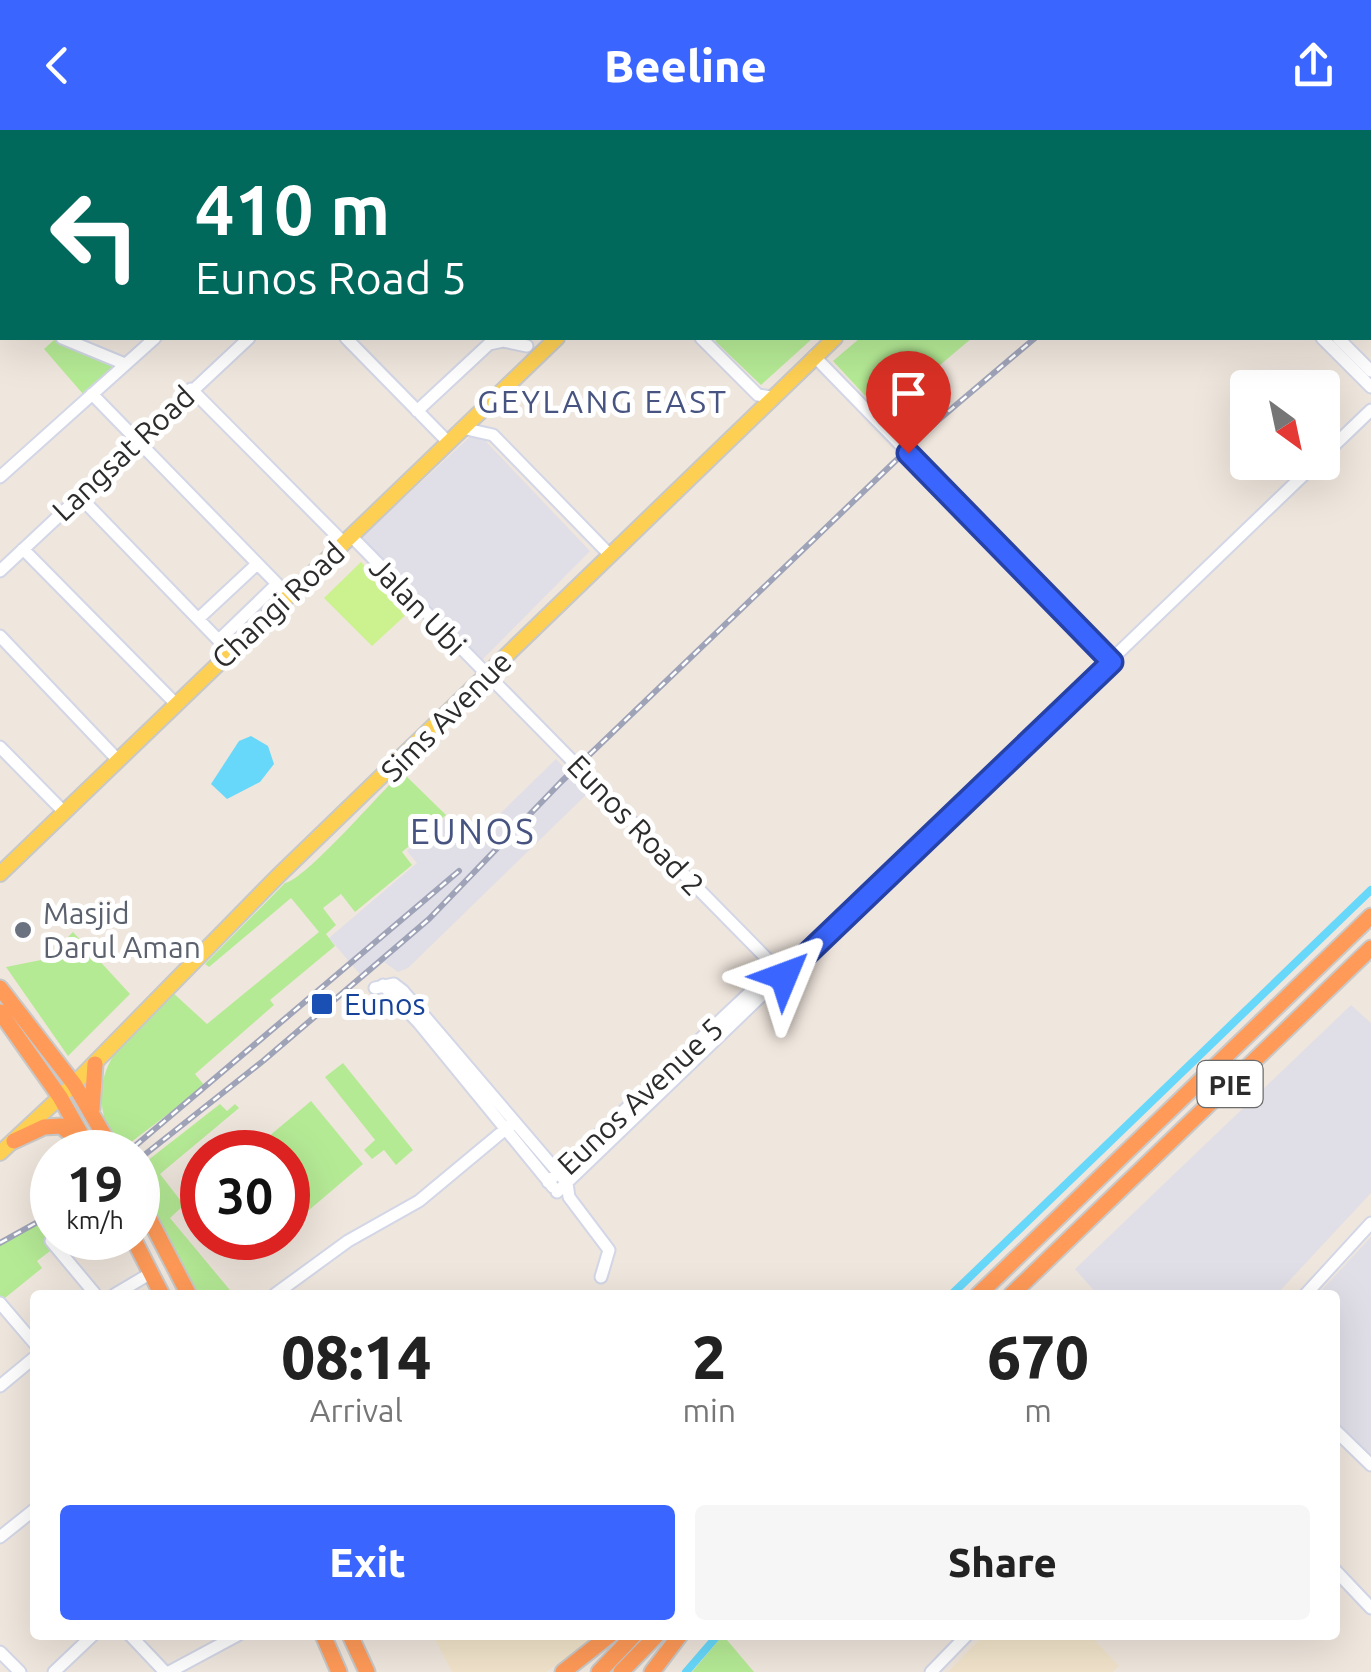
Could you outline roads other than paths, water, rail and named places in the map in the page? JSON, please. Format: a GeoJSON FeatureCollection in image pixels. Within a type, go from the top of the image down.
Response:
{"type":"FeatureCollection","features":[{"type":"Feature","properties":{"kind":"highway","name":"PIE"},"geometry":{"type":"LineString","coordinates":[[983,1290],[1371,916]]}},
{"type":"Feature","properties":{"kind":"highway","name":"PIE"},"geometry":{"type":"LineString","coordinates":[[1017,1290],[1369,950]]}},
{"type":"Feature","properties":{"kind":"highway"},"geometry":{"type":"LineString","coordinates":[[0,988],[74,1084],[102,1130]]}},
{"type":"Feature","properties":{"kind":"highway"},"geometry":{"type":"LineString","coordinates":[[0,1012],[78,1130]]}},
{"type":"Feature","properties":{"kind":"highway"},"geometry":{"type":"LineString","coordinates":[[92,1112],[95,1064]]}},
{"type":"Feature","properties":{"kind":"highway"},"geometry":{"type":"LineString","coordinates":[[38,1130],[60,1126],[65,1130]]}},
{"type":"Feature","properties":{"kind":"highway"},"geometry":{"type":"LineString","coordinates":[[14,1141],[30,1134]]}},
{"type":"Feature","properties":{"kind":"highway"},"geometry":{"type":"LineString","coordinates":[[160,1240],[186,1290]]}},
{"type":"Feature","properties":{"kind":"highway"},"geometry":{"type":"LineString","coordinates":[[144,1260],[160,1290]]}},
{"type":"Feature","properties":{"kind":"highway"},"geometry":{"type":"LineString","coordinates":[[324,1640],[338,1669],[350,1667],[359,1654]]}},
{"type":"Feature","properties":{"kind":"highway"},"geometry":{"type":"LineString","coordinates":[[352,1640],[367,1672]]}},
{"type":"Feature","properties":{"kind":"highway"},"geometry":{"type":"LineString","coordinates":[[564,1672],[604,1640]]}},
{"type":"Feature","properties":{"kind":"highway"},"geometry":{"type":"LineString","coordinates":[[599,1672],[629,1640]]}},
{"type":"Feature","properties":{"kind":"highway"},"geometry":{"type":"LineString","coordinates":[[621,1672],[652,1640]]}},
{"type":"Feature","properties":{"kind":"highway"},"geometry":{"type":"LineString","coordinates":[[652,1672],[676,1640]]}},
{"type":"Feature","properties":{"kind":"main road","name":"Changi Road"},"geometry":{"type":"LineString","coordinates":[[3,866],[174,702],[224,646],[283,590],[347,540],[555,340]]}},
{"type":"Feature","properties":{"kind":"main road","name":"Sims Avenue"},"geometry":{"type":"LineString","coordinates":[[0,1153],[95,1064],[238,916],[833,340]]}},
{"type":"Feature","properties":{"kind":"street"},"geometry":{"type":"LineString","coordinates":[[67,340],[125,364]]}},
{"type":"Feature","properties":{"kind":"street"},"geometry":{"type":"LineString","coordinates":[[0,476],[153,340]]}},
{"type":"Feature","properties":{"kind":"street","name":"Langsat Road"},"geometry":{"type":"LineString","coordinates":[[0,571],[247,340]]}},
{"type":"Feature","properties":{"kind":"street"},"geometry":{"type":"LineString","coordinates":[[348,340],[448,442]]}},
{"type":"Feature","properties":{"kind":"street"},"geometry":{"type":"LineString","coordinates":[[703,340],[758,395],[771,396]]}},
{"type":"Feature","properties":{"kind":"street"},"geometry":{"type":"LineString","coordinates":[[1324,340],[1371,388]]}},
{"type":"Feature","properties":{"kind":"street"},"geometry":{"type":"LineString","coordinates":[[1340,340],[1371,371]]}},
{"type":"Feature","properties":{"kind":"street"},"geometry":{"type":"LineString","coordinates":[[417,410],[489,344],[503,341],[527,346]]}},
{"type":"Feature","properties":{"kind":"street"},"geometry":{"type":"LineString","coordinates":[[1355,355],[1371,360]]}},
{"type":"Feature","properties":{"kind":"street"},"geometry":{"type":"LineString","coordinates":[[814,356],[1112,662]]}},
{"type":"Feature","properties":{"kind":"street","name":"Jalan Ubi"},"geometry":{"type":"LineString","coordinates":[[191,389],[486,676]]}},
{"type":"Feature","properties":{"kind":"street"},"geometry":{"type":"LineString","coordinates":[[92,394],[283,590]]}},
{"type":"Feature","properties":{"kind":"street","name":"Eunos Avenue 5"},"geometry":{"type":"LineString","coordinates":[[1340,440],[1371,410]]}},
{"type":"Feature","properties":{"kind":"street"},"geometry":{"type":"LineString","coordinates":[[462,428],[484,429],[492,435],[610,554]]}},
{"type":"Feature","properties":{"kind":"street","name":"Eunos Avenue 5"},"geometry":{"type":"LineString","coordinates":[[560,1185],[1299,480]]}},
{"type":"Feature","properties":{"kind":"street"},"geometry":{"type":"LineString","coordinates":[[78,495],[224,646]]}},
{"type":"Feature","properties":{"kind":"street"},"geometry":{"type":"LineString","coordinates":[[22,549],[174,702]]}},
{"type":"Feature","properties":{"kind":"street"},"geometry":{"type":"LineString","coordinates":[[198,619],[257,564]]}},
{"type":"Feature","properties":{"kind":"street"},"geometry":{"type":"LineString","coordinates":[[0,636],[116,758]]}},
{"type":"Feature","properties":{"kind":"street","name":"Eunos Road 2"},"geometry":{"type":"LineString","coordinates":[[486,676],[591,776],[780,972]]}},
{"type":"Feature","properties":{"kind":"street"},"geometry":{"type":"LineString","coordinates":[[0,747],[63,812]]}},
{"type":"Feature","properties":{"kind":"street"},"geometry":{"type":"LineString","coordinates":[[379,987],[394,984],[403,990],[560,1185],[608,1248],[601,1278]]}},
{"type":"Feature","properties":{"kind":"street"},"geometry":{"type":"LineString","coordinates":[[281,1290],[348,1241],[419,1200],[510,1125]]}},
{"type":"Feature","properties":{"kind":"street"},"geometry":{"type":"LineString","coordinates":[[1309,1290],[1371,1223]]}},
{"type":"Feature","properties":{"kind":"street"},"geometry":{"type":"LineString","coordinates":[[591,1266],[608,1259]]}},
{"type":"Feature","properties":{"kind":"street"},"geometry":{"type":"LineString","coordinates":[[67,1260],[92,1290]]}},
{"type":"Feature","properties":{"kind":"street"},"geometry":{"type":"LineString","coordinates":[[122,1290],[151,1273]]}},
{"type":"Feature","properties":{"kind":"street"},"geometry":{"type":"LineString","coordinates":[[0,1303],[30,1338]]}},
{"type":"Feature","properties":{"kind":"street"},"geometry":{"type":"LineString","coordinates":[[0,1386],[30,1361]]}},
{"type":"Feature","properties":{"kind":"street"},"geometry":{"type":"LineString","coordinates":[[1340,1435],[1371,1465]]}},
{"type":"Feature","properties":{"kind":"street"},"geometry":{"type":"LineString","coordinates":[[0,1537],[30,1513]]}},
{"type":"Feature","properties":{"kind":"street"},"geometry":{"type":"LineString","coordinates":[[1340,1575],[1371,1608]]}},
{"type":"Feature","properties":{"kind":"street"},"geometry":{"type":"LineString","coordinates":[[54,1672],[88,1640]]}},
{"type":"Feature","properties":{"kind":"street"},"geometry":{"type":"LineString","coordinates":[[135,1640],[167,1672],[228,1640]]}},
{"type":"Feature","properties":{"kind":"street"},"geometry":{"type":"LineString","coordinates":[[931,1672],[962,1640]]}},
{"type":"Feature","properties":{"kind":"street"},"geometry":{"type":"LineString","coordinates":[[0,1652],[20,1672]]}},
{"type":"Feature","properties":{"kind":"water"},"geometry":{"type":"Polygon","coordinates":[[[251,736],[268,746],[274,764],[260,782],[227,799],[211,784],[239,741],[251,736]]]}},
{"type":"Feature","properties":{"kind":"waterway"},"geometry":{"type":"LineString","coordinates":[[956,1290],[1371,890]]}},
{"type":"Feature","properties":{"kind":"waterway"},"geometry":{"type":"LineString","coordinates":[[686,1672],[714,1640]]}},
{"type":"Feature","properties":{"kind":"railway"},"geometry":{"type":"LineString","coordinates":[[160,1143],[263,1061],[429,919],[561,782],[936,422],[1033,340]]}},
{"type":"Feature","properties":{"kind":"railway"},"geometry":{"type":"LineString","coordinates":[[154,1130],[459,871]]}},
{"type":"Feature","properties":{"kind":"railway"},"geometry":{"type":"LineString","coordinates":[[0,1243],[30,1226]]}},
{"type":"Feature","properties":{"kind":"place","name":"Masjid Darul Aman"},"geometry":{"type":"Point","coordinates":[23,930]}},
{"type":"Feature","properties":{"kind":"place","name":"Eunos"},"geometry":{"type":"Point","coordinates":[322,1004]}},
{"type":"Feature","properties":{"kind":"district","name":"GEYLANG EAST"},"geometry":{"type":"Point","coordinates":[603,401]}},
{"type":"Feature","properties":{"kind":"district","name":"EUNOS"},"geometry":{"type":"Point","coordinates":[473,831]}}]}
